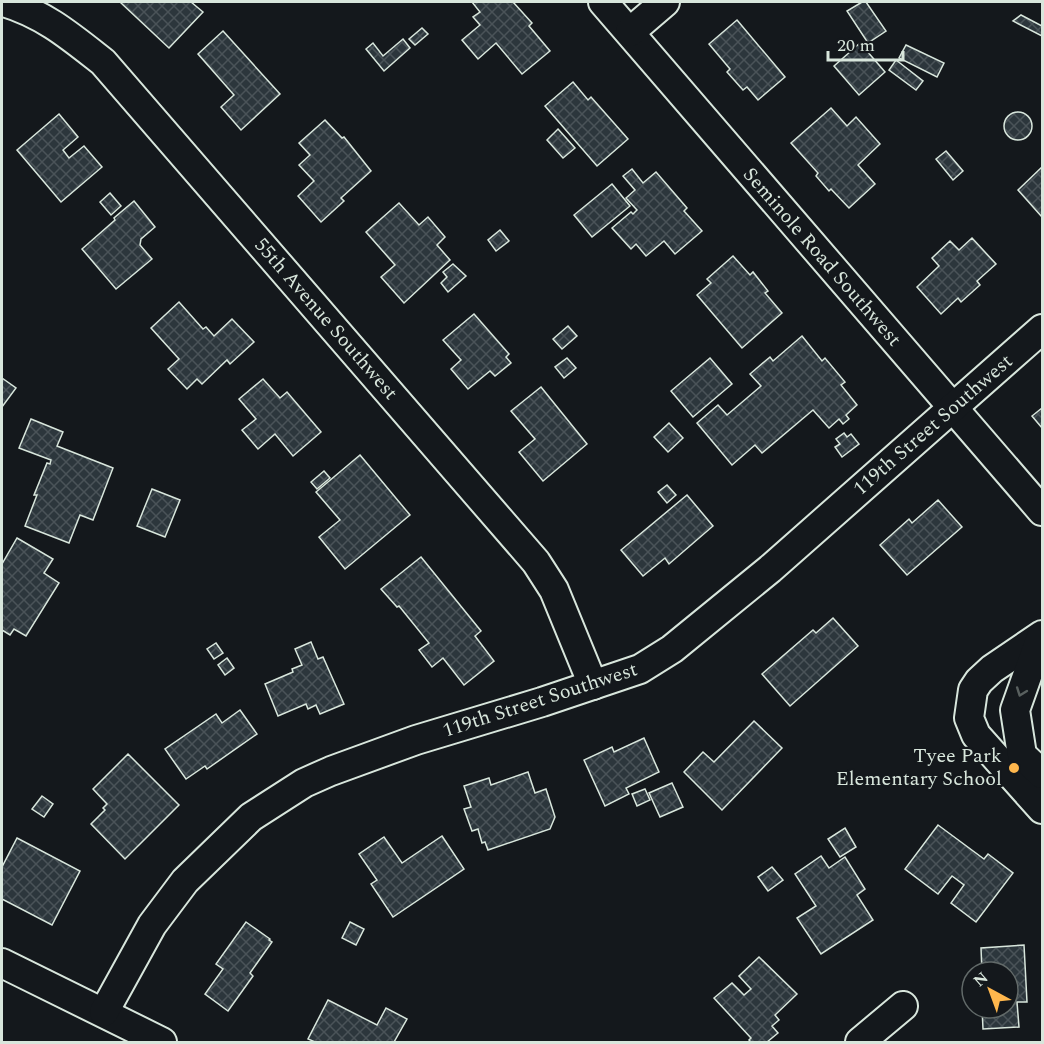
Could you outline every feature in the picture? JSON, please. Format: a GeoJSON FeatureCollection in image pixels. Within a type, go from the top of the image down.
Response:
{"type":"FeatureCollection","features":[{"type":"Feature","properties":{"kind":"street","name":"55th Avenue Southwest"},"geometry":{"type":"LineString","coordinates":[[4,2],[26,9],[62,28],[103,62],[330,321],[536,561],[554,590],[593,685]]}},
{"type":"Feature","properties":{"kind":"street","name":"Seminole Road Southwest"},"geometry":{"type":"LineString","coordinates":[[603,2],[1042,512]]}},
{"type":"Feature","properties":{"kind":"street"},"geometry":{"type":"LineString","coordinates":[[630,32],[665,2]]}},
{"type":"Feature","properties":{"kind":"street","name":"119th Street Southwest"},"geometry":{"type":"LineString","coordinates":[[104,1012],[152,925],[184,881],[251,817],[304,783],[331,771],[416,740],[640,669],[672,648],[770,569],[1042,329]]}},
{"type":"Feature","properties":{"kind":"street"},"geometry":{"type":"LineString","coordinates":[[1042,637],[1015,710],[1022,755],[1042,774]]}},
{"type":"Feature","properties":{"kind":"street"},"geometry":{"type":"LineString","coordinates":[[1042,637],[992,669],[980,681],[973,690],[969,718],[976,735],[1042,809]]}},
{"type":"Feature","properties":{"kind":"street"},"geometry":{"type":"LineString","coordinates":[[2,963],[162,1042]]}},
{"type":"Feature","properties":{"kind":"street"},"geometry":{"type":"LineString","coordinates":[[860,1042],[903,1006]]}},
{"type":"Feature","properties":{"kind":"building"},"geometry":{"type":"Polygon","coordinates":[[[120,2],[191,2],[203,12],[169,48],[120,2]]]}},
{"type":"Feature","properties":{"kind":"building"},"geometry":{"type":"Polygon","coordinates":[[[472,2],[513,2],[532,23],[529,26],[550,51],[522,74],[496,43],[478,59],[462,40],[480,25],[473,17],[480,12],[472,2]]]}},
{"type":"Feature","properties":{"kind":"building"},"geometry":{"type":"Polygon","coordinates":[[[866,2],[886,31],[868,43],[847,11],[866,2]]]}},
{"type":"Feature","properties":{"kind":"building"},"geometry":{"type":"Polygon","coordinates":[[[1021,15],[1042,26],[1042,36],[1013,21],[1021,15]]]}},
{"type":"Feature","properties":{"kind":"building"},"geometry":{"type":"Polygon","coordinates":[[[737,20],[785,77],[758,100],[747,87],[743,90],[727,72],[730,69],[709,44],[737,20]]]}},
{"type":"Feature","properties":{"kind":"building"},"geometry":{"type":"Polygon","coordinates":[[[422,28],[428,34],[415,45],[409,39],[422,28]]]}},
{"type":"Feature","properties":{"kind":"building"},"geometry":{"type":"Polygon","coordinates":[[[223,31],[280,94],[241,130],[221,107],[234,95],[198,54],[223,31]]]}},
{"type":"Feature","properties":{"kind":"building"},"geometry":{"type":"Polygon","coordinates":[[[403,39],[410,48],[384,71],[366,49],[373,43],[383,56],[403,39]]]}},
{"type":"Feature","properties":{"kind":"building"},"geometry":{"type":"Polygon","coordinates":[[[860,43],[885,72],[859,95],[834,66],[860,43]]]}},
{"type":"Feature","properties":{"kind":"building"},"geometry":{"type":"Polygon","coordinates":[[[906,45],[944,63],[937,77],[899,58],[906,45]]]}},
{"type":"Feature","properties":{"kind":"building"},"geometry":{"type":"Polygon","coordinates":[[[896,60],[923,81],[916,90],[889,70],[896,60]]]}},
{"type":"Feature","properties":{"kind":"building"},"geometry":{"type":"Polygon","coordinates":[[[573,82],[588,100],[591,97],[628,139],[597,166],[545,106],[573,82]]]}},
{"type":"Feature","properties":{"kind":"building"},"geometry":{"type":"Polygon","coordinates":[[[831,108],[847,126],[856,117],[880,144],[858,165],[875,184],[849,208],[831,189],[829,191],[816,176],[818,173],[791,143],[831,108]]]}},
{"type":"Feature","properties":{"kind":"building"},"geometry":{"type":"Polygon","coordinates":[[[1018,112],[1028,116],[1032,126],[1028,136],[1018,140],[1008,136],[1004,126],[1008,116],[1018,112]]]}},
{"type":"Feature","properties":{"kind":"building"},"geometry":{"type":"Polygon","coordinates":[[[59,114],[78,137],[63,150],[69,158],[84,146],[102,167],[61,202],[17,150],[59,114]]]}},
{"type":"Feature","properties":{"kind":"building"},"geometry":{"type":"Polygon","coordinates":[[[325,120],[342,138],[344,137],[371,171],[341,198],[344,201],[321,222],[298,196],[314,181],[299,165],[310,155],[299,143],[325,120]]]}},
{"type":"Feature","properties":{"kind":"building"},"geometry":{"type":"Polygon","coordinates":[[[558,129],[575,148],[563,158],[547,140],[558,129]]]}},
{"type":"Feature","properties":{"kind":"building"},"geometry":{"type":"Polygon","coordinates":[[[946,151],[963,171],[953,180],[936,159],[946,151]]]}},
{"type":"Feature","properties":{"kind":"building"},"geometry":{"type":"Polygon","coordinates":[[[1042,167],[1042,217],[1018,190],[1042,167]]]}},
{"type":"Feature","properties":{"kind":"building"},"geometry":{"type":"Polygon","coordinates":[[[632,169],[643,183],[656,172],[687,208],[684,211],[702,231],[675,254],[664,241],[646,256],[636,244],[631,249],[612,228],[631,212],[633,214],[637,210],[626,198],[635,190],[623,176],[632,169]]]}},
{"type":"Feature","properties":{"kind":"building"},"geometry":{"type":"Polygon","coordinates":[[[612,184],[630,206],[592,237],[574,215],[612,184]]]}},
{"type":"Feature","properties":{"kind":"building"},"geometry":{"type":"Polygon","coordinates":[[[110,193],[121,206],[111,215],[100,202],[110,193]]]}},
{"type":"Feature","properties":{"kind":"building"},"geometry":{"type":"Polygon","coordinates":[[[134,201],[155,227],[141,239],[140,245],[152,259],[116,289],[82,249],[134,201]]]}},
{"type":"Feature","properties":{"kind":"building"},"geometry":{"type":"Polygon","coordinates":[[[399,203],[419,225],[428,217],[445,237],[437,245],[450,260],[404,303],[381,277],[395,265],[366,232],[399,203]]]}},
{"type":"Feature","properties":{"kind":"building"},"geometry":{"type":"Polygon","coordinates":[[[500,230],[509,241],[496,251],[488,240],[500,230]]]}},
{"type":"Feature","properties":{"kind":"building"},"geometry":{"type":"Polygon","coordinates":[[[972,238],[996,264],[977,281],[980,285],[961,302],[958,298],[941,314],[917,287],[939,266],[932,258],[950,241],[959,250],[972,238]]]}},
{"type":"Feature","properties":{"kind":"building"},"geometry":{"type":"Polygon","coordinates":[[[733,256],[750,275],[753,272],[768,291],[765,293],[782,313],[742,348],[697,295],[711,283],[707,279],[733,256]]]}},
{"type":"Feature","properties":{"kind":"building"},"geometry":{"type":"Polygon","coordinates":[[[453,264],[466,276],[448,292],[441,283],[447,277],[443,272],[453,264]]]}},
{"type":"Feature","properties":{"kind":"building"},"geometry":{"type":"Polygon","coordinates":[[[179,302],[203,329],[206,327],[214,336],[232,319],[254,342],[230,364],[227,360],[202,384],[197,379],[187,389],[168,369],[179,359],[151,328],[179,302]]]}},
{"type":"Feature","properties":{"kind":"building"},"geometry":{"type":"Polygon","coordinates":[[[474,314],[509,354],[506,357],[511,363],[495,376],[490,371],[468,389],[451,369],[461,360],[443,340],[474,314]]]}},
{"type":"Feature","properties":{"kind":"building"},"geometry":{"type":"Polygon","coordinates":[[[568,326],[577,336],[562,349],[553,339],[568,326]]]}},
{"type":"Feature","properties":{"kind":"building"},"geometry":{"type":"Polygon","coordinates":[[[802,336],[822,361],[825,358],[845,382],[841,385],[857,405],[846,415],[849,419],[843,424],[839,419],[829,428],[813,410],[762,453],[755,445],[732,465],[697,423],[718,405],[727,415],[761,386],[750,374],[770,357],[773,361],[802,336]]]}},
{"type":"Feature","properties":{"kind":"building"},"geometry":{"type":"Polygon","coordinates":[[[567,358],[576,368],[564,378],[555,367],[567,358]]]}},
{"type":"Feature","properties":{"kind":"building"},"geometry":{"type":"Polygon","coordinates":[[[710,358],[732,384],[693,417],[671,391],[710,358]]]}},
{"type":"Feature","properties":{"kind":"building"},"geometry":{"type":"Polygon","coordinates":[[[2,378],[16,388],[2,407],[2,378]]]}},
{"type":"Feature","properties":{"kind":"building"},"geometry":{"type":"Polygon","coordinates":[[[263,379],[280,398],[287,392],[321,432],[293,456],[275,434],[258,449],[242,430],[256,419],[239,399],[263,379]]]}},
{"type":"Feature","properties":{"kind":"building"},"geometry":{"type":"Polygon","coordinates":[[[541,387],[587,444],[543,481],[519,452],[535,439],[511,411],[541,387]]]}},
{"type":"Feature","properties":{"kind":"building"},"geometry":{"type":"Polygon","coordinates":[[[1042,408],[1042,428],[1032,416],[1042,408]]]}},
{"type":"Feature","properties":{"kind":"building"},"geometry":{"type":"Polygon","coordinates":[[[31,419],[63,432],[57,446],[113,468],[93,520],[80,515],[69,543],[25,526],[37,495],[34,495],[47,463],[50,464],[51,460],[19,448],[31,419]]]}},
{"type":"Feature","properties":{"kind":"building"},"geometry":{"type":"Polygon","coordinates":[[[669,423],[683,438],[668,452],[654,437],[669,423]]]}},
{"type":"Feature","properties":{"kind":"building"},"geometry":{"type":"Polygon","coordinates":[[[844,433],[847,437],[851,434],[859,444],[842,457],[835,447],[840,444],[836,439],[844,433]]]}},
{"type":"Feature","properties":{"kind":"building"},"geometry":{"type":"Polygon","coordinates":[[[360,455],[410,515],[345,569],[319,537],[340,520],[316,492],[360,455]]]}},
{"type":"Feature","properties":{"kind":"building"},"geometry":{"type":"Polygon","coordinates":[[[324,471],[330,478],[317,489],[311,482],[324,471]]]}},
{"type":"Feature","properties":{"kind":"building"},"geometry":{"type":"Polygon","coordinates":[[[667,485],[676,495],[667,503],[658,492],[667,485]]]}},
{"type":"Feature","properties":{"kind":"building"},"geometry":{"type":"Polygon","coordinates":[[[152,489],[180,500],[165,537],[137,526],[152,489]]]}},
{"type":"Feature","properties":{"kind":"building"},"geometry":{"type":"Polygon","coordinates":[[[687,495],[713,526],[669,564],[665,558],[643,576],[621,550],[687,495]]]}},
{"type":"Feature","properties":{"kind":"building"},"geometry":{"type":"Polygon","coordinates":[[[938,500],[962,527],[907,575],[880,545],[909,519],[912,523],[938,500]]]}},
{"type":"Feature","properties":{"kind":"building"},"geometry":{"type":"Polygon","coordinates":[[[17,538],[53,559],[44,573],[59,583],[26,636],[14,629],[10,635],[2,630],[2,564],[17,538]]]}},
{"type":"Feature","properties":{"kind":"building"},"geometry":{"type":"Polygon","coordinates":[[[421,557],[481,631],[475,636],[494,661],[464,685],[443,658],[432,667],[419,650],[429,643],[399,606],[397,607],[381,589],[421,557]]]}},
{"type":"Feature","properties":{"kind":"building"},"geometry":{"type":"Polygon","coordinates":[[[833,618],[858,646],[790,706],[762,674],[813,630],[816,633],[833,618]]]}},
{"type":"Feature","properties":{"kind":"building"},"geometry":{"type":"Polygon","coordinates":[[[311,642],[318,659],[323,657],[344,704],[320,714],[316,705],[308,709],[306,704],[278,716],[265,684],[293,672],[292,669],[302,665],[295,649],[311,642]]]}},
{"type":"Feature","properties":{"kind":"building"},"geometry":{"type":"Polygon","coordinates":[[[216,643],[223,653],[214,659],[207,649],[216,643]]]}},
{"type":"Feature","properties":{"kind":"building"},"geometry":{"type":"Polygon","coordinates":[[[227,658],[234,668],[225,675],[218,665],[227,658]]]}},
{"type":"Feature","properties":{"kind":"building"},"geometry":{"type":"Polygon","coordinates":[[[240,710],[257,734],[207,769],[205,766],[186,779],[165,749],[216,714],[222,723],[240,710]]]}},
{"type":"Feature","properties":{"kind":"building"},"geometry":{"type":"Polygon","coordinates":[[[754,721],[782,748],[722,810],[684,772],[703,752],[714,762],[754,721]]]}},
{"type":"Feature","properties":{"kind":"building"},"geometry":{"type":"Polygon","coordinates":[[[644,738],[659,772],[626,788],[629,794],[605,806],[584,760],[612,747],[614,752],[644,738]]]}},
{"type":"Feature","properties":{"kind":"building"},"geometry":{"type":"Polygon","coordinates":[[[128,754],[179,805],[125,859],[91,824],[105,810],[103,808],[107,804],[93,789],[128,754]]]}},
{"type":"Feature","properties":{"kind":"building"},"geometry":{"type":"Polygon","coordinates":[[[528,772],[535,793],[546,789],[555,817],[550,829],[488,850],[485,842],[482,843],[478,829],[472,831],[464,809],[471,807],[464,786],[489,778],[491,785],[528,772]]]}},
{"type":"Feature","properties":{"kind":"building"},"geometry":{"type":"Polygon","coordinates":[[[672,783],[683,807],[660,817],[649,793],[672,783]]]}},
{"type":"Feature","properties":{"kind":"building"},"geometry":{"type":"Polygon","coordinates":[[[645,789],[650,800],[637,806],[632,794],[645,789]]]}},
{"type":"Feature","properties":{"kind":"building"},"geometry":{"type":"Polygon","coordinates":[[[42,796],[53,804],[44,817],[32,809],[42,796]]]}},
{"type":"Feature","properties":{"kind":"building"},"geometry":{"type":"Polygon","coordinates":[[[938,825],[984,859],[988,854],[1013,873],[976,922],[951,903],[964,885],[952,876],[938,894],[905,869],[938,825]]]}},
{"type":"Feature","properties":{"kind":"building"},"geometry":{"type":"Polygon","coordinates":[[[845,828],[856,847],[840,857],[828,839],[845,828]]]}},
{"type":"Feature","properties":{"kind":"building"},"geometry":{"type":"Polygon","coordinates":[[[442,836],[464,869],[393,917],[371,884],[377,880],[359,854],[384,837],[402,863],[442,836]]]}},
{"type":"Feature","properties":{"kind":"building"},"geometry":{"type":"Polygon","coordinates":[[[17,838],[80,871],[52,925],[2,899],[2,867],[17,838]]]}},
{"type":"Feature","properties":{"kind":"building"},"geometry":{"type":"Polygon","coordinates":[[[821,856],[829,868],[845,857],[865,889],[857,895],[873,920],[821,954],[797,918],[816,906],[795,874],[821,856]]]}},
{"type":"Feature","properties":{"kind":"building"},"geometry":{"type":"Polygon","coordinates":[[[772,867],[783,880],[768,891],[758,877],[772,867]]]}},
{"type":"Feature","properties":{"kind":"building"},"geometry":{"type":"Polygon","coordinates":[[[246,922],[272,942],[250,973],[253,976],[228,1011],[205,994],[223,969],[216,964],[246,922]]]}},
{"type":"Feature","properties":{"kind":"building"},"geometry":{"type":"Polygon","coordinates":[[[350,922],[364,929],[356,945],[342,938],[350,922]]]}},
{"type":"Feature","properties":{"kind":"building"},"geometry":{"type":"Polygon","coordinates":[[[1024,945],[1027,1002],[1020,1002],[1020,960],[982,960],[981,948],[1024,945]]]}},
{"type":"Feature","properties":{"kind":"building"},"geometry":{"type":"Polygon","coordinates":[[[759,957],[797,994],[775,1015],[779,1020],[772,1026],[778,1033],[767,1042],[751,1042],[749,1040],[751,1038],[714,998],[732,983],[744,995],[751,989],[739,976],[759,957]]]}},
{"type":"Feature","properties":{"kind":"building"},"geometry":{"type":"Polygon","coordinates":[[[328,1000],[377,1025],[386,1008],[407,1019],[394,1042],[315,1042],[308,1039],[328,1000]]]}},
{"type":"Feature","properties":{"kind":"building"},"geometry":{"type":"Polygon","coordinates":[[[983,1020],[1018,1020],[1019,1027],[983,1029],[983,1020]]]}},
{"type":"Feature","properties":{"kind":"place","name":"Tyee Park Elementary School"},"geometry":{"type":"Point","coordinates":[1014,768]}}]}
